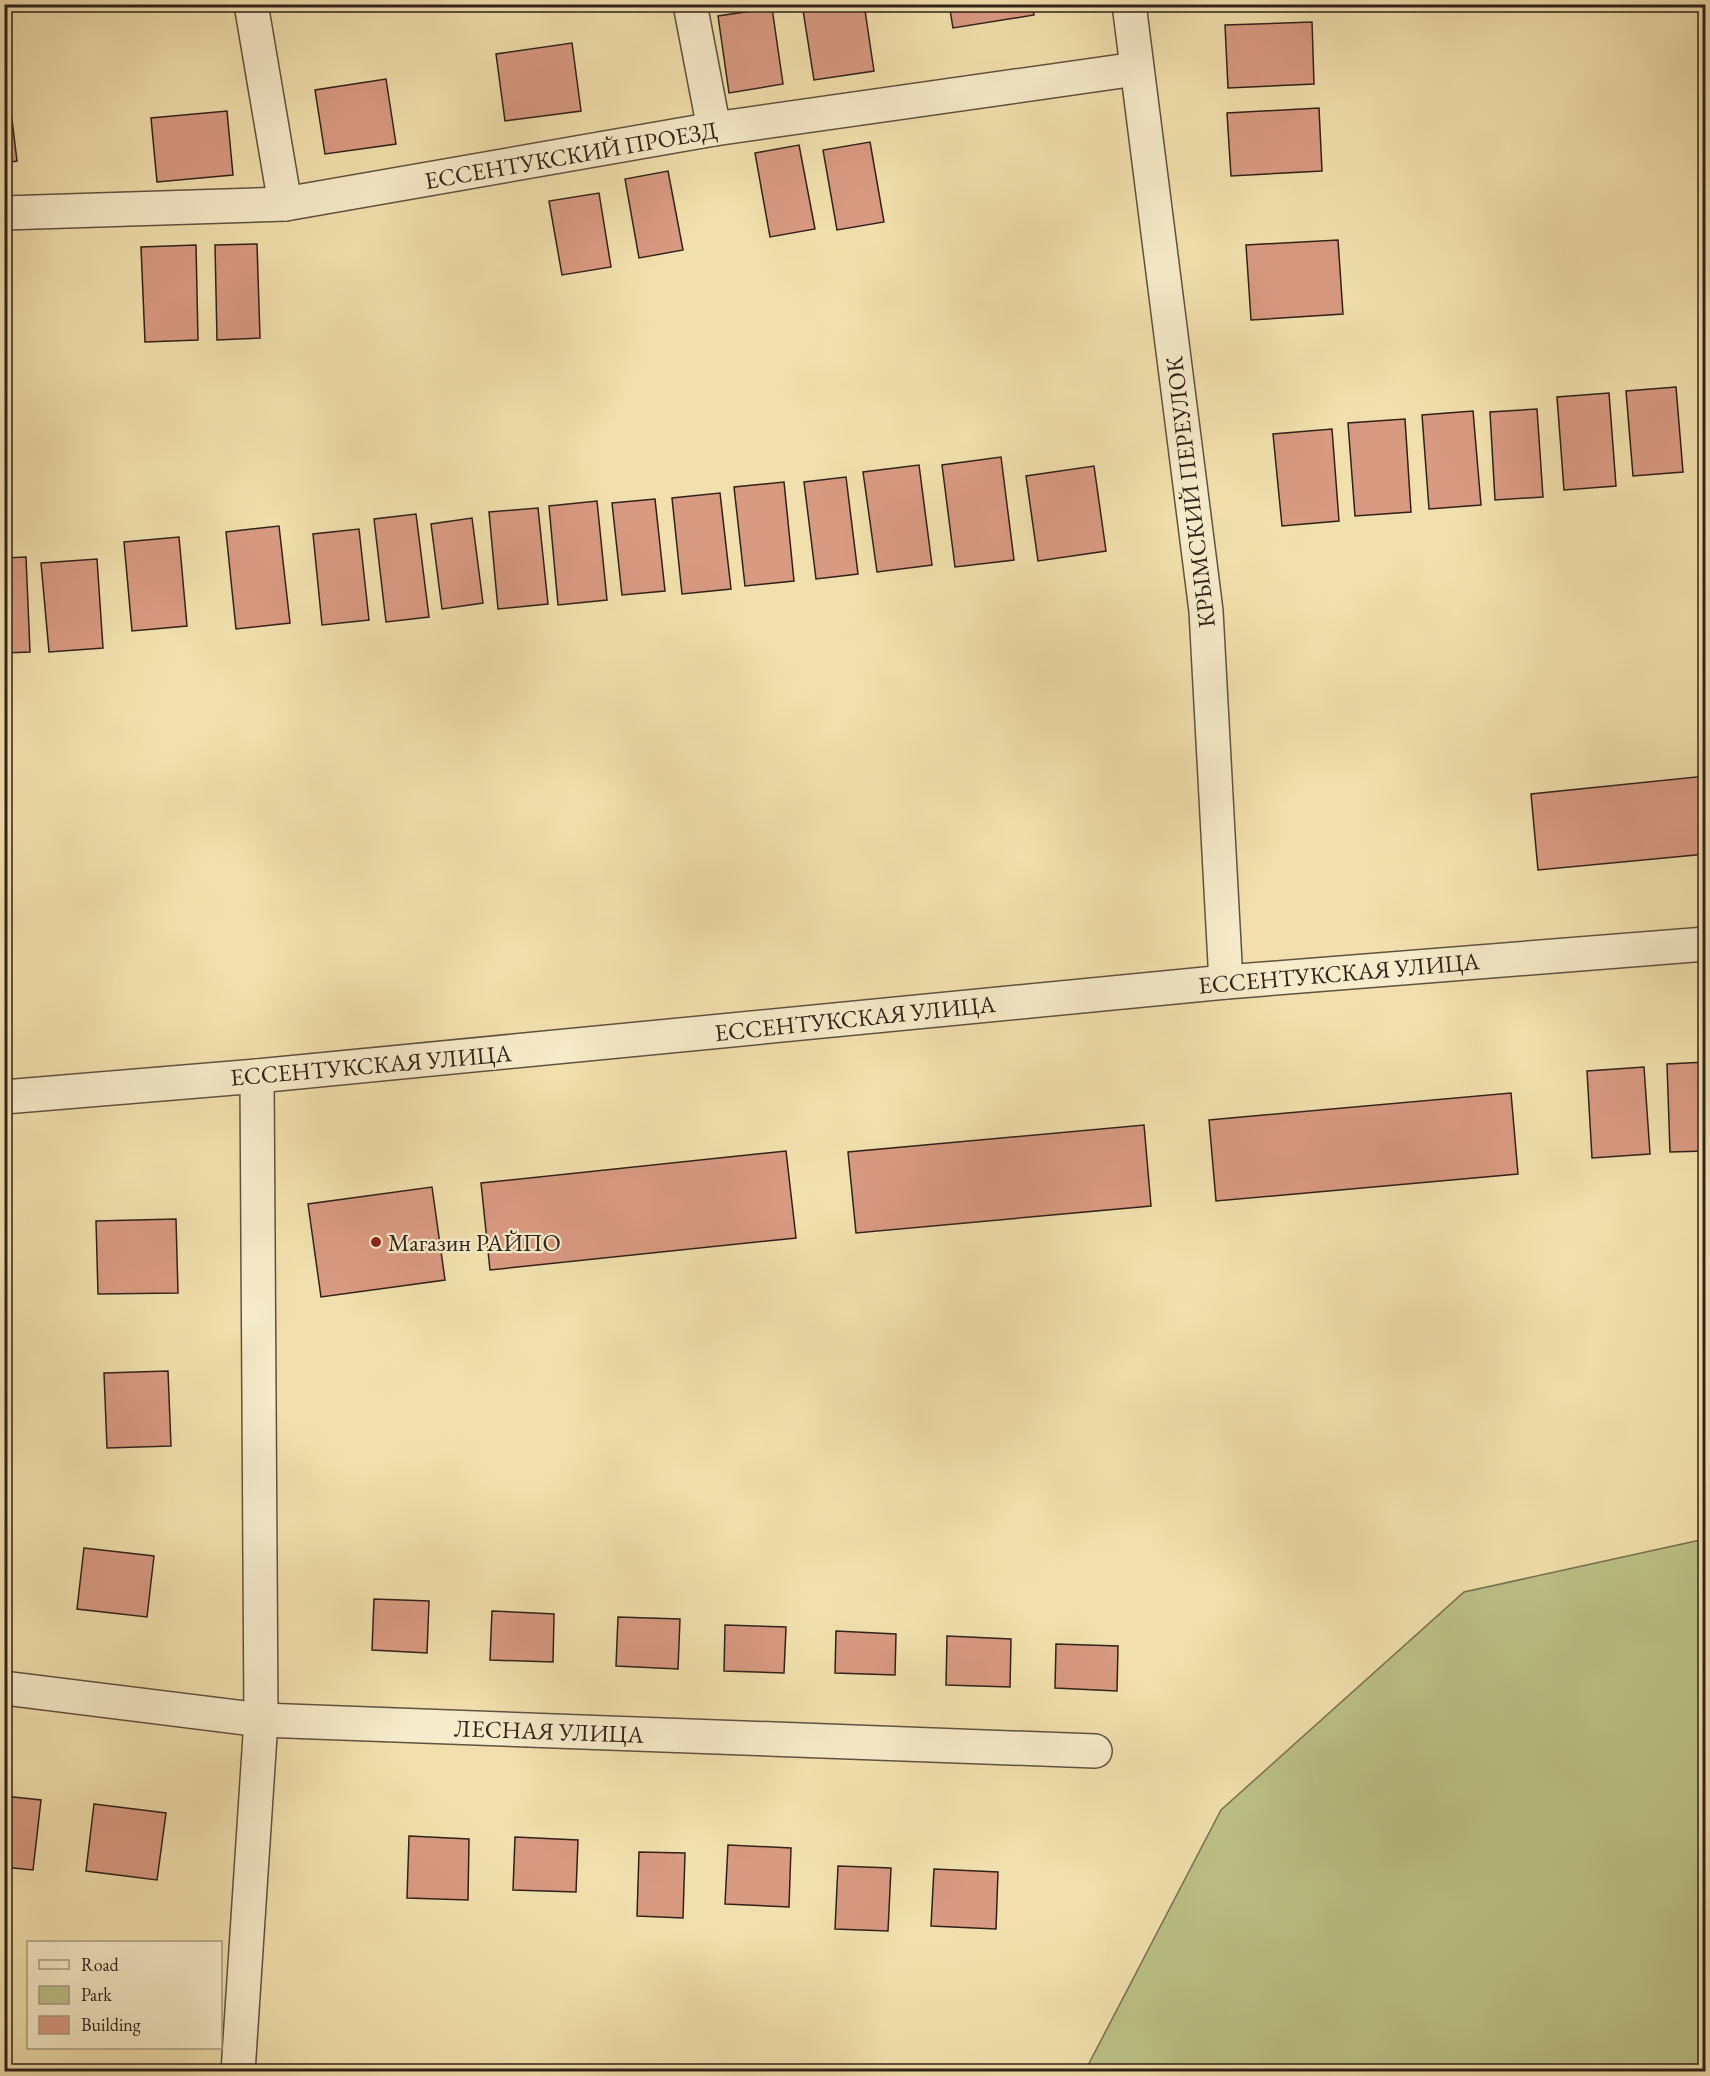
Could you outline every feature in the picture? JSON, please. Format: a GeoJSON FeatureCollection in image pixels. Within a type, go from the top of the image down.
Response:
{"type":"FeatureCollection","features":[{"type":"Feature","properties":{"kind":"street"},"geometry":{"type":"LineString","coordinates":[[251,4],[285,204]]}},
{"type":"Feature","properties":{"kind":"street"},"geometry":{"type":"LineString","coordinates":[[690,4],[714,129]]}},
{"type":"Feature","properties":{"kind":"street","name":"КРЫМСКИЙ ПЕРЕУЛОК"},"geometry":{"type":"LineString","coordinates":[[1129,4],[1206,611],[1226,982]]}},
{"type":"Feature","properties":{"kind":"street","name":"ЕССЕНТУКСКИЙ ПРОЕЗД"},"geometry":{"type":"LineString","coordinates":[[4,213],[285,204],[714,129],[1136,69]]}},
{"type":"Feature","properties":{"kind":"street","name":"ЕССЕНТУКСКАЯ УЛИЦА"},"geometry":{"type":"LineString","coordinates":[[4,1097],[257,1076],[1226,982],[1706,944]]}},
{"type":"Feature","properties":{"kind":"street"},"geometry":{"type":"LineString","coordinates":[[238,2072],[261,1720],[257,1076]]}},
{"type":"Feature","properties":{"kind":"street","name":"ЛЕСНАЯ УЛИЦА"},"geometry":{"type":"LineString","coordinates":[[4,1688],[261,1720],[1095,1751]]}},
{"type":"Feature","properties":{"kind":"green space"},"geometry":{"type":"Polygon","coordinates":[[[1705,1539],[1705,2071],[1085,2071],[1221,1810],[1464,1592],[1705,1539]]]}},
{"type":"Feature","properties":{"kind":"building"},"geometry":{"type":"Polygon","coordinates":[[[841,4],[864,4],[874,71],[814,80],[803,10],[841,4]]]}},
{"type":"Feature","properties":{"kind":"building"},"geometry":{"type":"Polygon","coordinates":[[[949,4],[1032,4],[1034,15],[953,28],[949,4]]]}},
{"type":"Feature","properties":{"kind":"building"},"geometry":{"type":"Polygon","coordinates":[[[772,8],[783,84],[729,93],[718,16],[772,8]]]}},
{"type":"Feature","properties":{"kind":"building"},"geometry":{"type":"Polygon","coordinates":[[[1312,22],[1314,84],[1228,88],[1225,25],[1312,22]]]}},
{"type":"Feature","properties":{"kind":"building"},"geometry":{"type":"Polygon","coordinates":[[[572,43],[581,111],[505,121],[496,54],[572,43]]]}},
{"type":"Feature","properties":{"kind":"building"},"geometry":{"type":"Polygon","coordinates":[[[386,79],[396,144],[325,154],[315,90],[386,79]]]}},
{"type":"Feature","properties":{"kind":"building"},"geometry":{"type":"Polygon","coordinates":[[[10,103],[17,161],[4,163],[4,104],[10,103]]]}},
{"type":"Feature","properties":{"kind":"building"},"geometry":{"type":"Polygon","coordinates":[[[1319,108],[1322,171],[1231,176],[1227,113],[1319,108]]]}},
{"type":"Feature","properties":{"kind":"building"},"geometry":{"type":"Polygon","coordinates":[[[227,111],[233,175],[157,182],[151,118],[227,111]]]}},
{"type":"Feature","properties":{"kind":"building"},"geometry":{"type":"Polygon","coordinates":[[[870,142],[884,222],[837,230],[823,150],[870,142]]]}},
{"type":"Feature","properties":{"kind":"building"},"geometry":{"type":"Polygon","coordinates":[[[799,145],[815,229],[770,237],[755,153],[799,145]]]}},
{"type":"Feature","properties":{"kind":"building"},"geometry":{"type":"Polygon","coordinates":[[[668,171],[683,250],[639,258],[625,179],[668,171]]]}},
{"type":"Feature","properties":{"kind":"building"},"geometry":{"type":"Polygon","coordinates":[[[599,193],[611,267],[562,275],[549,201],[599,193]]]}},
{"type":"Feature","properties":{"kind":"building"},"geometry":{"type":"Polygon","coordinates":[[[1338,240],[1343,314],[1251,320],[1246,245],[1338,240]]]}},
{"type":"Feature","properties":{"kind":"building"},"geometry":{"type":"Polygon","coordinates":[[[257,244],[260,338],[217,340],[215,245],[257,244]]]}},
{"type":"Feature","properties":{"kind":"building"},"geometry":{"type":"Polygon","coordinates":[[[196,245],[198,340],[145,342],[141,247],[196,245]]]}},
{"type":"Feature","properties":{"kind":"building"},"geometry":{"type":"Polygon","coordinates":[[[1676,387],[1683,472],[1633,476],[1626,391],[1676,387]]]}},
{"type":"Feature","properties":{"kind":"building"},"geometry":{"type":"Polygon","coordinates":[[[1609,393],[1616,486],[1564,490],[1557,397],[1609,393]]]}},
{"type":"Feature","properties":{"kind":"building"},"geometry":{"type":"Polygon","coordinates":[[[1537,409],[1543,497],[1495,500],[1490,412],[1537,409]]]}},
{"type":"Feature","properties":{"kind":"building"},"geometry":{"type":"Polygon","coordinates":[[[1473,411],[1481,505],[1429,509],[1422,415],[1473,411]]]}},
{"type":"Feature","properties":{"kind":"building"},"geometry":{"type":"Polygon","coordinates":[[[1405,419],[1411,512],[1355,516],[1348,423],[1405,419]]]}},
{"type":"Feature","properties":{"kind":"building"},"geometry":{"type":"Polygon","coordinates":[[[1332,429],[1339,521],[1282,526],[1273,434],[1332,429]]]}},
{"type":"Feature","properties":{"kind":"building"},"geometry":{"type":"Polygon","coordinates":[[[1001,457],[1014,560],[955,567],[942,465],[1001,457]]]}},
{"type":"Feature","properties":{"kind":"building"},"geometry":{"type":"Polygon","coordinates":[[[919,465],[932,565],[877,572],[863,472],[919,465]]]}},
{"type":"Feature","properties":{"kind":"building"},"geometry":{"type":"Polygon","coordinates":[[[1094,466],[1106,551],[1038,561],[1026,476],[1094,466]]]}},
{"type":"Feature","properties":{"kind":"building"},"geometry":{"type":"Polygon","coordinates":[[[846,477],[858,574],[816,579],[804,482],[846,477]]]}},
{"type":"Feature","properties":{"kind":"building"},"geometry":{"type":"Polygon","coordinates":[[[784,482],[794,581],[745,586],[734,487],[784,482]]]}},
{"type":"Feature","properties":{"kind":"building"},"geometry":{"type":"Polygon","coordinates":[[[720,493],[731,589],[682,594],[672,498],[720,493]]]}},
{"type":"Feature","properties":{"kind":"building"},"geometry":{"type":"Polygon","coordinates":[[[655,499],[665,591],[622,595],[612,503],[655,499]]]}},
{"type":"Feature","properties":{"kind":"building"},"geometry":{"type":"Polygon","coordinates":[[[597,501],[607,600],[558,605],[549,506],[597,501]]]}},
{"type":"Feature","properties":{"kind":"building"},"geometry":{"type":"Polygon","coordinates":[[[538,508],[548,604],[498,609],[489,512],[538,508]]]}},
{"type":"Feature","properties":{"kind":"building"},"geometry":{"type":"Polygon","coordinates":[[[416,514],[429,617],[386,622],[374,519],[416,514]]]}},
{"type":"Feature","properties":{"kind":"building"},"geometry":{"type":"Polygon","coordinates":[[[472,518],[483,603],[442,609],[431,524],[472,518]]]}},
{"type":"Feature","properties":{"kind":"building"},"geometry":{"type":"Polygon","coordinates":[[[279,526],[290,623],[236,629],[226,532],[279,526]]]}},
{"type":"Feature","properties":{"kind":"building"},"geometry":{"type":"Polygon","coordinates":[[[359,529],[369,620],[322,625],[313,534],[359,529]]]}},
{"type":"Feature","properties":{"kind":"building"},"geometry":{"type":"Polygon","coordinates":[[[179,537],[187,626],[132,631],[124,542],[179,537]]]}},
{"type":"Feature","properties":{"kind":"building"},"geometry":{"type":"Polygon","coordinates":[[[26,557],[30,652],[4,653],[4,558],[26,557]]]}},
{"type":"Feature","properties":{"kind":"building"},"geometry":{"type":"Polygon","coordinates":[[[97,559],[103,648],[49,652],[41,563],[97,559]]]}},
{"type":"Feature","properties":{"kind":"building"},"geometry":{"type":"Polygon","coordinates":[[[1706,776],[1706,854],[1538,870],[1531,794],[1706,776]]]}},
{"type":"Feature","properties":{"kind":"building"},"geometry":{"type":"Polygon","coordinates":[[[1706,1062],[1706,1151],[1670,1152],[1667,1064],[1706,1062]]]}},
{"type":"Feature","properties":{"kind":"building"},"geometry":{"type":"Polygon","coordinates":[[[1644,1067],[1650,1154],[1592,1158],[1587,1071],[1644,1067]]]}},
{"type":"Feature","properties":{"kind":"building"},"geometry":{"type":"Polygon","coordinates":[[[1511,1093],[1518,1174],[1216,1201],[1209,1120],[1511,1093]]]}},
{"type":"Feature","properties":{"kind":"building"},"geometry":{"type":"Polygon","coordinates":[[[1144,1125],[1151,1206],[856,1233],[848,1152],[1144,1125]]]}},
{"type":"Feature","properties":{"kind":"building"},"geometry":{"type":"Polygon","coordinates":[[[786,1151],[796,1238],[490,1270],[481,1183],[786,1151]]]}},
{"type":"Feature","properties":{"kind":"building","name":"Магазин РАЙПО"},"geometry":{"type":"Polygon","coordinates":[[[432,1187],[445,1280],[321,1297],[308,1204],[432,1187]]]}},
{"type":"Feature","properties":{"kind":"building"},"geometry":{"type":"Polygon","coordinates":[[[176,1219],[178,1293],[98,1294],[96,1221],[176,1219]]]}},
{"type":"Feature","properties":{"kind":"building"},"geometry":{"type":"Polygon","coordinates":[[[168,1371],[171,1446],[107,1448],[104,1373],[168,1371]]]}},
{"type":"Feature","properties":{"kind":"building"},"geometry":{"type":"Polygon","coordinates":[[[4,1536],[11,1537],[6,1596],[4,1596],[4,1536]]]}},
{"type":"Feature","properties":{"kind":"building"},"geometry":{"type":"Polygon","coordinates":[[[84,1548],[154,1556],[147,1617],[77,1609],[84,1548]]]}},
{"type":"Feature","properties":{"kind":"building"},"geometry":{"type":"Polygon","coordinates":[[[374,1599],[429,1601],[427,1653],[372,1650],[374,1599]]]}},
{"type":"Feature","properties":{"kind":"building"},"geometry":{"type":"Polygon","coordinates":[[[492,1611],[554,1614],[553,1662],[490,1660],[492,1611]]]}},
{"type":"Feature","properties":{"kind":"building"},"geometry":{"type":"Polygon","coordinates":[[[618,1617],[680,1619],[678,1669],[616,1666],[618,1617]]]}},
{"type":"Feature","properties":{"kind":"building"},"geometry":{"type":"Polygon","coordinates":[[[725,1625],[786,1627],[784,1673],[724,1671],[725,1625]]]}},
{"type":"Feature","properties":{"kind":"building"},"geometry":{"type":"Polygon","coordinates":[[[836,1631],[896,1634],[895,1675],[835,1673],[836,1631]]]}},
{"type":"Feature","properties":{"kind":"building"},"geometry":{"type":"Polygon","coordinates":[[[947,1636],[1011,1639],[1010,1687],[946,1685],[947,1636]]]}},
{"type":"Feature","properties":{"kind":"building"},"geometry":{"type":"Polygon","coordinates":[[[1056,1644],[1118,1646],[1117,1691],[1055,1688],[1056,1644]]]}},
{"type":"Feature","properties":{"kind":"building"},"geometry":{"type":"Polygon","coordinates":[[[4,1796],[41,1800],[33,1870],[4,1867],[4,1796]]]}},
{"type":"Feature","properties":{"kind":"building"},"geometry":{"type":"Polygon","coordinates":[[[94,1804],[166,1813],[157,1880],[86,1871],[94,1804]]]}},
{"type":"Feature","properties":{"kind":"building"},"geometry":{"type":"Polygon","coordinates":[[[409,1836],[469,1839],[468,1900],[407,1898],[409,1836]]]}},
{"type":"Feature","properties":{"kind":"building"},"geometry":{"type":"Polygon","coordinates":[[[515,1837],[578,1840],[576,1892],[513,1890],[515,1837]]]}},
{"type":"Feature","properties":{"kind":"building"},"geometry":{"type":"Polygon","coordinates":[[[728,1845],[791,1848],[789,1907],[725,1904],[728,1845]]]}},
{"type":"Feature","properties":{"kind":"building"},"geometry":{"type":"Polygon","coordinates":[[[639,1852],[685,1853],[683,1918],[637,1916],[639,1852]]]}},
{"type":"Feature","properties":{"kind":"building"},"geometry":{"type":"Polygon","coordinates":[[[838,1866],[891,1868],[888,1931],[835,1929],[838,1866]]]}},
{"type":"Feature","properties":{"kind":"building"},"geometry":{"type":"Polygon","coordinates":[[[934,1869],[998,1872],[996,1929],[931,1926],[934,1869]]]}},
{"type":"Feature","properties":{"kind":"place","name":"Магазин РАЙПО"},"geometry":{"type":"Point","coordinates":[376,1242]}}]}
